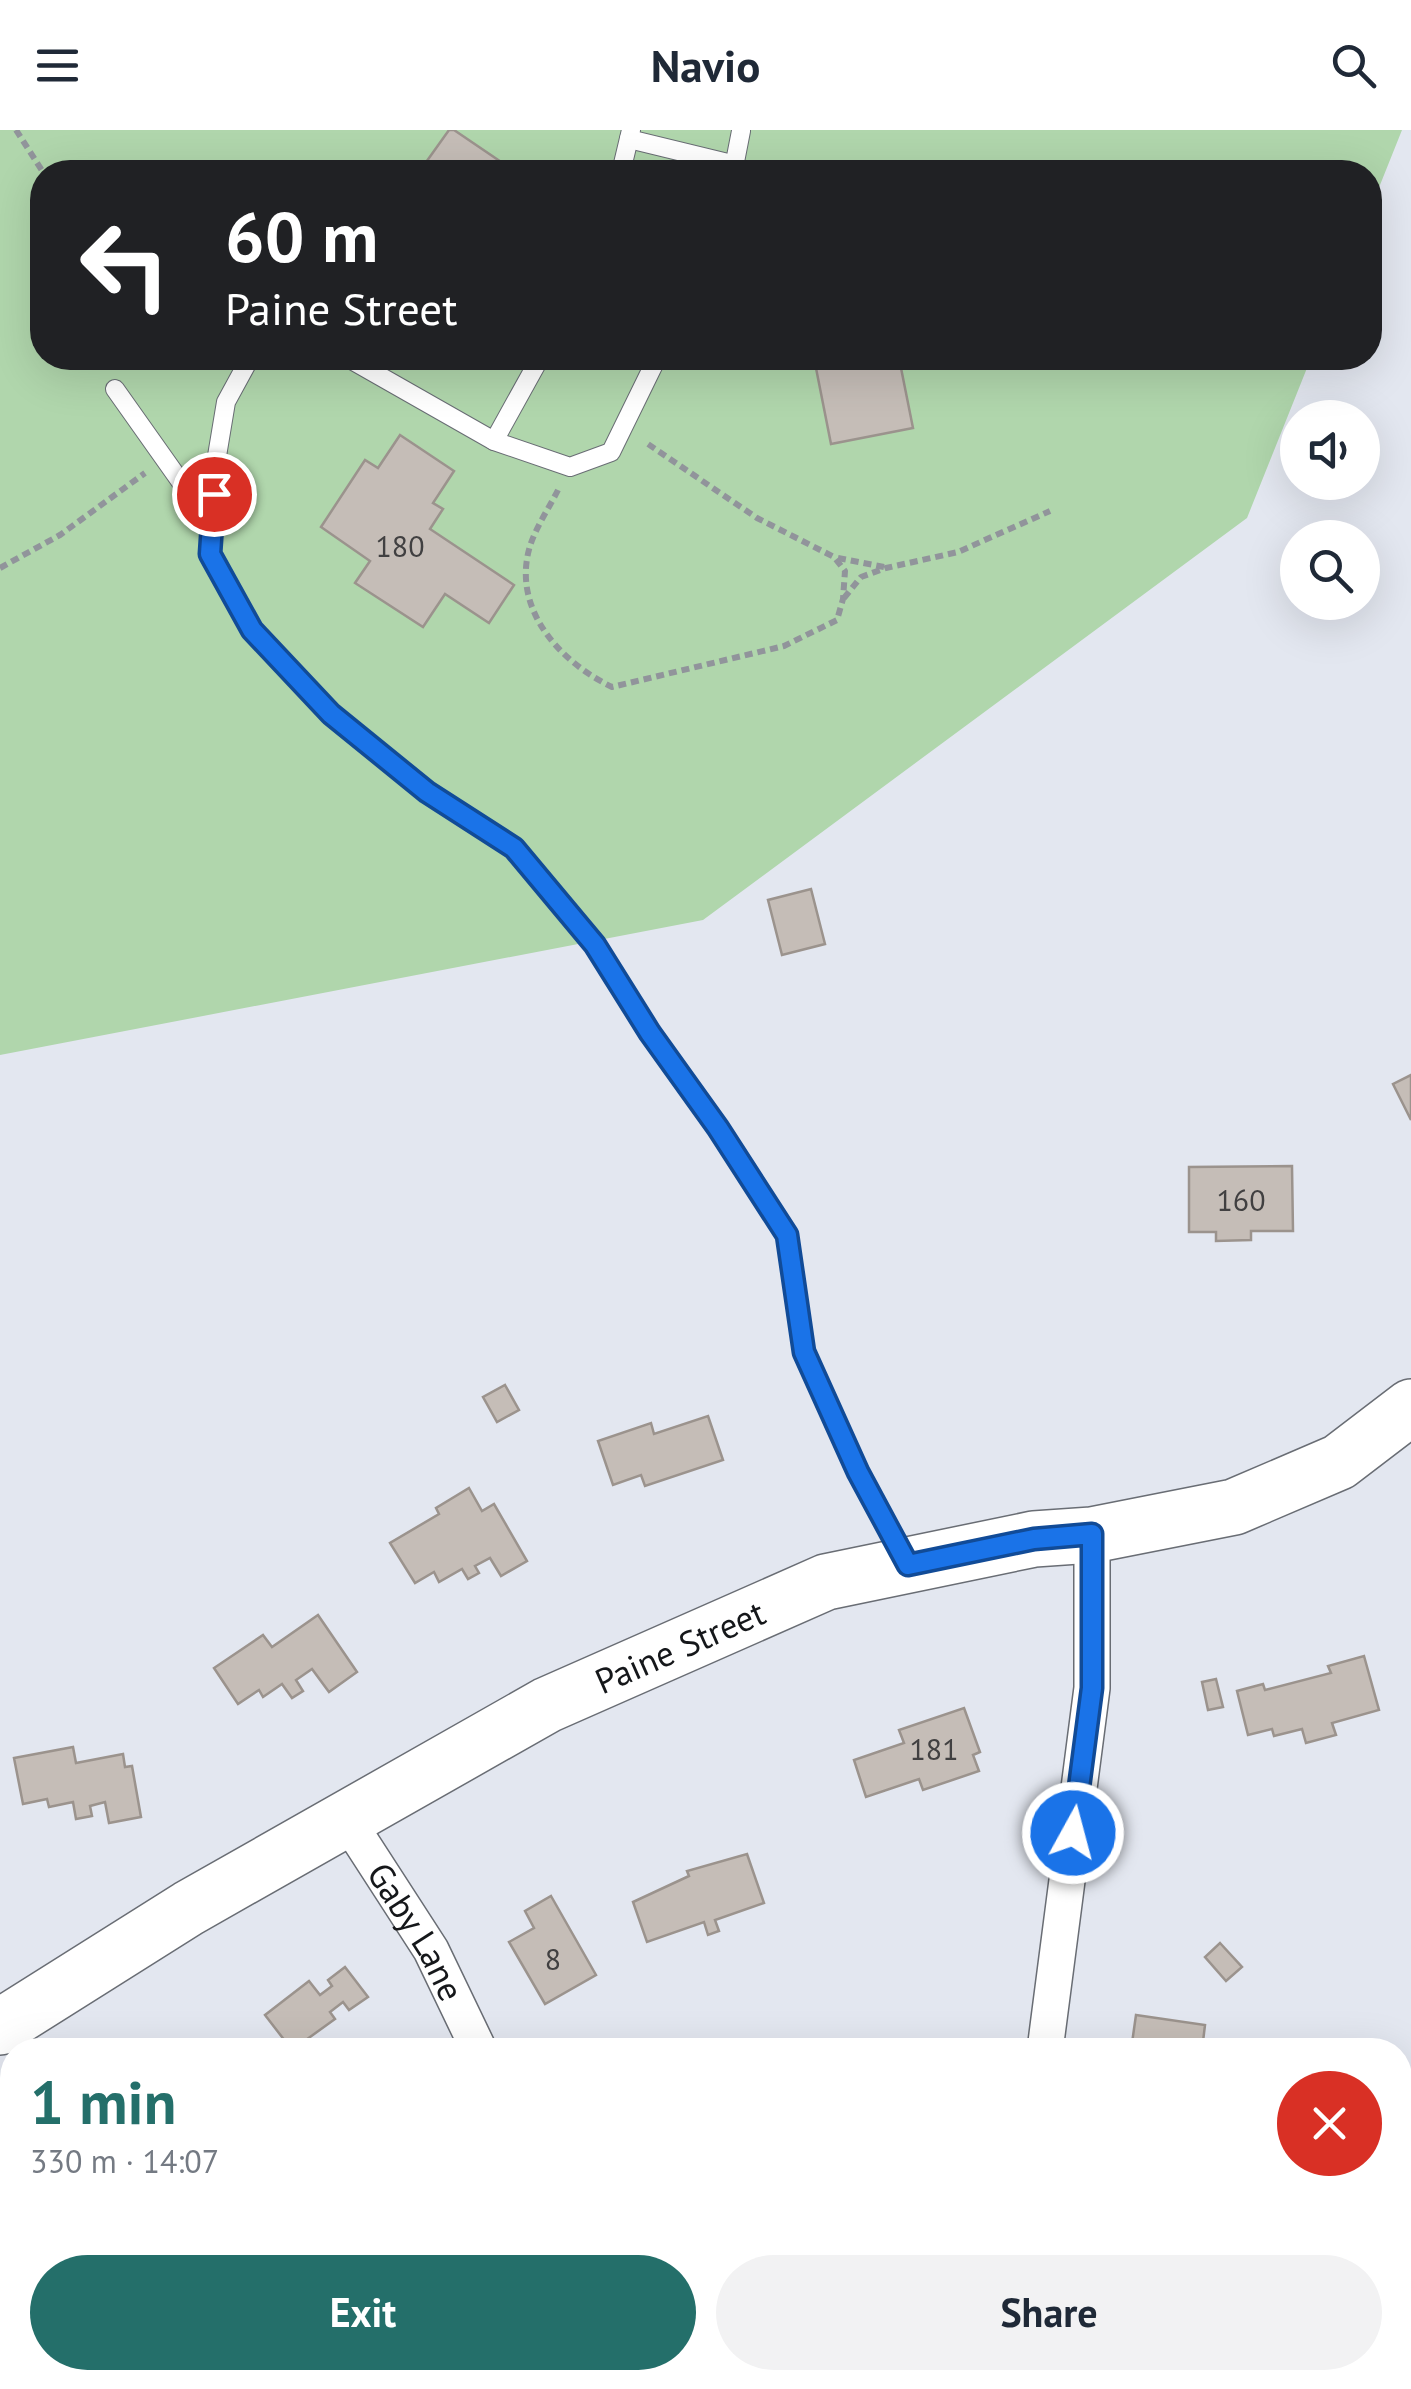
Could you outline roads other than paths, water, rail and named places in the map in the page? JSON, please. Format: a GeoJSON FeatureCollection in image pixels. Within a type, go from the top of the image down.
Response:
{"type":"FeatureCollection","features":[{"type":"Feature","properties":{"kind":"main road","name":"Paine Street"},"geometry":{"type":"LineString","coordinates":[[0,2027],[189,1908],[547,1705],[826,1582],[1034,1539],[1092,1534],[1234,1507],[1339,1462],[1411,1407]]}},
{"type":"Feature","properties":{"kind":"street"},"geometry":{"type":"LineString","coordinates":[[1047,2038],[1092,1688],[1092,1534]]}},
{"type":"Feature","properties":{"kind":"street","name":"Gaby Lane"},"geometry":{"type":"LineString","coordinates":[[346,1817],[431,1950],[473,2038]]}},
{"type":"Feature","properties":{"kind":"lane"},"geometry":{"type":"LineString","coordinates":[[736,160],[741,130]]}},
{"type":"Feature","properties":{"kind":"lane"},"geometry":{"type":"LineString","coordinates":[[624,160],[630,134],[708,160]]}},
{"type":"Feature","properties":{"kind":"lane"},"geometry":{"type":"LineString","coordinates":[[243,370],[226,402],[216,462],[210,554],[252,630],[331,714],[427,792],[514,848],[595,945],[787,1235],[804,1352],[858,1472],[908,1565]]}},
{"type":"Feature","properties":{"kind":"lane"},"geometry":{"type":"LineString","coordinates":[[369,370],[494,441],[570,467],[611,452],[651,370]]}},
{"type":"Feature","properties":{"kind":"lane"},"geometry":{"type":"LineString","coordinates":[[494,441],[533,370]]}},
{"type":"Feature","properties":{"kind":"lane"},"geometry":{"type":"LineString","coordinates":[[115,388],[212,526]]}}]}
